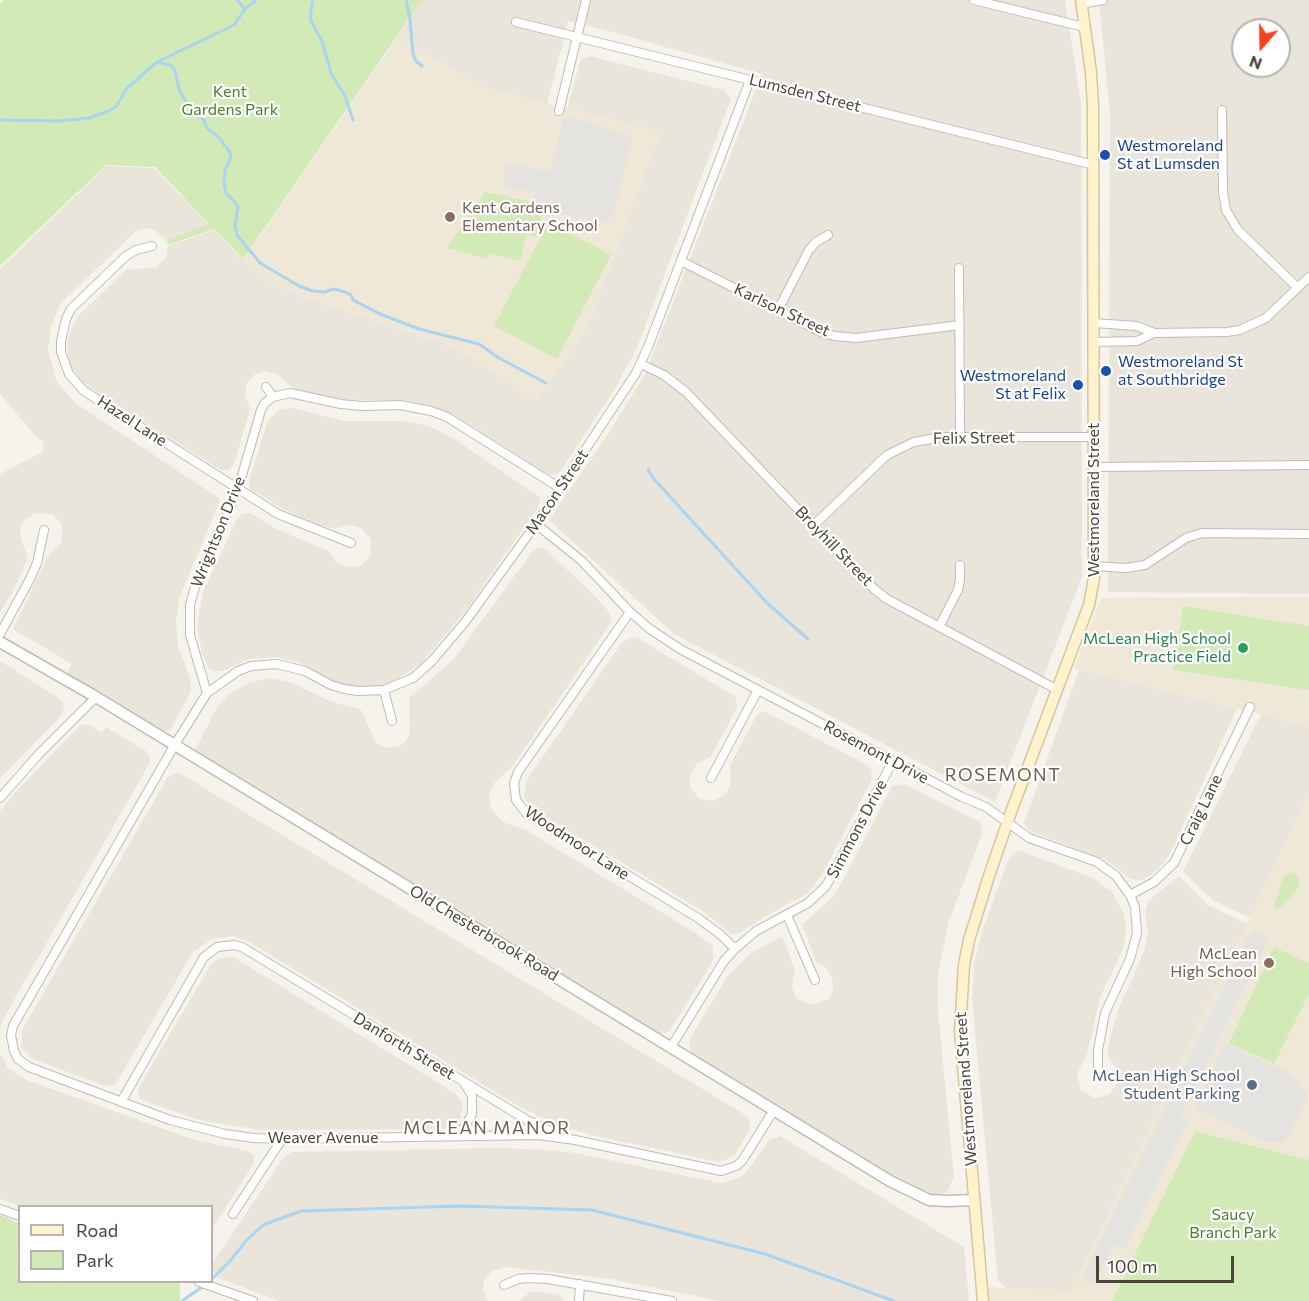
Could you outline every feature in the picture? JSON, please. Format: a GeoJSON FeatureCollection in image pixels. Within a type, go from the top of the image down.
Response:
{"type":"FeatureCollection","features":[{"type":"Feature","properties":{"kind":"main road","name":"Westmoreland Street"},"geometry":{"type":"LineString","coordinates":[[983,1301],[960,1031],[961,994],[969,940],[1007,823],[1089,605],[1095,566],[1094,165],[1092,91],[1081,2]]}},
{"type":"Feature","properties":{"kind":"street"},"geometry":{"type":"LineString","coordinates":[[559,111],[586,0]]}},
{"type":"Feature","properties":{"kind":"street"},"geometry":{"type":"LineString","coordinates":[[974,0],[1084,27]]}},
{"type":"Feature","properties":{"kind":"street"},"geometry":{"type":"LineString","coordinates":[[1081,2],[1103,0]]}},
{"type":"Feature","properties":{"kind":"street","name":"Lumsden Street"},"geometry":{"type":"LineString","coordinates":[[516,22],[1094,165]]}},
{"type":"Feature","properties":{"kind":"street","name":"Macon Street"},"geometry":{"type":"LineString","coordinates":[[207,693],[238,671],[251,666],[277,664],[305,671],[331,685],[344,689],[384,690],[413,678],[432,661],[465,622],[536,524],[641,364],[750,80]]}},
{"type":"Feature","properties":{"kind":"street"},"geometry":{"type":"LineString","coordinates":[[1222,110],[1222,192],[1226,210],[1238,230],[1298,288]]}},
{"type":"Feature","properties":{"kind":"street"},"geometry":{"type":"LineString","coordinates":[[778,310],[809,250],[816,242],[828,235]]}},
{"type":"Feature","properties":{"kind":"street","name":"Hazel Lane"},"geometry":{"type":"LineString","coordinates":[[152,246],[135,250],[126,256],[71,309],[62,330],[61,340],[64,364],[76,383],[84,391],[284,517],[351,543]]}},
{"type":"Feature","properties":{"kind":"street","name":"Karlson Street"},"geometry":{"type":"LineString","coordinates":[[681,261],[821,332],[848,338],[960,325]]}},
{"type":"Feature","properties":{"kind":"street"},"geometry":{"type":"LineString","coordinates":[[959,268],[960,437]]}},
{"type":"Feature","properties":{"kind":"street"},"geometry":{"type":"LineString","coordinates":[[1094,342],[1137,340],[1154,333],[1240,330],[1266,318],[1309,277]]}},
{"type":"Feature","properties":{"kind":"street"},"geometry":{"type":"LineString","coordinates":[[1094,323],[1137,326],[1154,333]]}},
{"type":"Feature","properties":{"kind":"street","name":"Broyhill Street"},"geometry":{"type":"LineString","coordinates":[[641,364],[664,375],[686,392],[874,589],[887,599],[1056,689]]}},
{"type":"Feature","properties":{"kind":"street"},"geometry":{"type":"LineString","coordinates":[[266,387],[273,397],[290,393],[341,404],[400,405],[431,411],[447,417],[560,488]]}},
{"type":"Feature","properties":{"kind":"street","name":"Wrightson Drive"},"geometry":{"type":"LineString","coordinates":[[207,693],[190,635],[190,605],[196,583],[238,489],[261,410],[273,397]]}},
{"type":"Feature","properties":{"kind":"street","name":"Felix Street"},"geometry":{"type":"LineString","coordinates":[[814,525],[870,470],[901,447],[927,438],[1094,437]]}},
{"type":"Feature","properties":{"kind":"street"},"geometry":{"type":"LineString","coordinates":[[1095,467],[1309,465]]}},
{"type":"Feature","properties":{"kind":"street","name":"Rosemont Drive"},"geometry":{"type":"LineString","coordinates":[[536,524],[582,561],[630,612],[680,649],[986,807],[1029,838],[1097,862],[1124,884],[1136,913],[1137,933],[1130,959],[1105,1013],[1098,1050],[1098,1076]]}},
{"type":"Feature","properties":{"kind":"street"},"geometry":{"type":"LineString","coordinates":[[0,634],[37,563],[44,530]]}},
{"type":"Feature","properties":{"kind":"street"},"geometry":{"type":"LineString","coordinates":[[1095,566],[1126,568],[1145,565],[1186,538],[1202,533],[1309,534]]}},
{"type":"Feature","properties":{"kind":"street"},"geometry":{"type":"LineString","coordinates":[[939,627],[958,590],[960,565]]}},
{"type":"Feature","properties":{"kind":"street","name":"Woodmoor Lane"},"geometry":{"type":"LineString","coordinates":[[630,612],[518,772],[514,783],[516,800],[526,813],[698,918],[735,949]]}},
{"type":"Feature","properties":{"kind":"street","name":"Old Chesterbrook Road"},"geometry":{"type":"LineString","coordinates":[[0,642],[918,1196],[929,1200],[974,1200]]}},
{"type":"Feature","properties":{"kind":"street"},"geometry":{"type":"LineString","coordinates":[[384,690],[392,721]]}},
{"type":"Feature","properties":{"kind":"street"},"geometry":{"type":"LineString","coordinates":[[711,778],[758,690]]}},
{"type":"Feature","properties":{"kind":"street"},"geometry":{"type":"LineString","coordinates":[[174,746],[207,693]]}},
{"type":"Feature","properties":{"kind":"street"},"geometry":{"type":"LineString","coordinates":[[0,798],[38,755],[96,698]]}},
{"type":"Feature","properties":{"kind":"street","name":"Craig Lane"},"geometry":{"type":"LineString","coordinates":[[1130,895],[1154,882],[1174,863],[1250,707]]}},
{"type":"Feature","properties":{"kind":"street","name":"Weaver Avenue"},"geometry":{"type":"LineString","coordinates":[[174,746],[13,1026],[11,1035],[14,1052],[18,1059],[29,1067],[197,1128],[254,1138],[538,1135],[575,1140],[721,1170],[736,1166],[742,1161],[774,1110]]}},
{"type":"Feature","properties":{"kind":"street","name":"Simmons Drive"},"geometry":{"type":"LineString","coordinates":[[671,1047],[724,961],[735,949],[756,931],[808,903],[826,886],[893,761]]}},
{"type":"Feature","properties":{"kind":"street"},"geometry":{"type":"LineString","coordinates":[[787,915],[815,980]]}},
{"type":"Feature","properties":{"kind":"street","name":"Danforth Street"},"geometry":{"type":"LineString","coordinates":[[121,1102],[204,957],[217,947],[237,945],[527,1120],[575,1140]]}},
{"type":"Feature","properties":{"kind":"street"},"geometry":{"type":"LineString","coordinates":[[448,1136],[464,1128],[472,1114],[472,1096],[461,1080]]}},
{"type":"Feature","properties":{"kind":"street"},"geometry":{"type":"LineString","coordinates":[[233,1214],[282,1139]]}},
{"type":"Feature","properties":{"kind":"street"},"geometry":{"type":"LineString","coordinates":[[0,1209],[18,1215]]}},
{"type":"Feature","properties":{"kind":"street"},"geometry":{"type":"LineString","coordinates":[[504,1285],[518,1279],[529,1278],[580,1284],[672,1301]]}},
{"type":"Feature","properties":{"kind":"street"},"geometry":{"type":"LineString","coordinates":[[203,1283],[253,1301]]}},
{"type":"Feature","properties":{"kind":"street"},"geometry":{"type":"LineString","coordinates":[[579,1301],[580,1284]]}},
{"type":"Feature","properties":{"kind":"shaded area"},"geometry":{"type":"Polygon","coordinates":[[[422,0],[1065,0],[1081,104],[1082,577],[995,802],[674,634],[549,520],[612,428],[645,374],[762,74],[568,21],[547,104],[484,88],[397,38],[422,0]]]}},
{"type":"Feature","properties":{"kind":"shaded area"},"geometry":{"type":"Polygon","coordinates":[[[1099,0],[1309,0],[1309,594],[1108,592],[1110,115],[1099,0]]]}},
{"type":"Feature","properties":{"kind":"shaded area","name":"Kent Gardens Elementary School"},"geometry":{"type":"Polygon","coordinates":[[[397,38],[484,88],[663,132],[652,153],[586,331],[536,399],[455,347],[284,290],[243,260],[397,38]]]}},
{"type":"Feature","properties":{"kind":"shaded area"},"geometry":{"type":"Polygon","coordinates":[[[590,56],[724,90],[731,99],[636,350],[613,392],[558,475],[549,475],[458,417],[436,407],[404,400],[355,400],[323,396],[291,387],[278,375],[266,371],[255,374],[247,383],[245,395],[250,409],[234,464],[229,470],[221,470],[90,388],[78,377],[70,363],[67,344],[71,329],[81,313],[127,269],[156,268],[166,257],[168,246],[214,230],[243,260],[284,290],[455,347],[536,399],[586,331],[652,153],[662,133],[567,109],[581,59],[590,56]]]}},
{"type":"Feature","properties":{"kind":"shaded area"},"geometry":{"type":"Polygon","coordinates":[[[567,116],[632,136],[612,217],[603,223],[542,210],[533,200],[535,192],[503,187],[506,162],[551,172],[563,120],[567,116]]]}},
{"type":"Feature","properties":{"kind":"shaded area"},"geometry":{"type":"Polygon","coordinates":[[[106,166],[154,168],[209,225],[166,241],[155,230],[145,228],[136,231],[61,303],[51,325],[48,350],[56,380],[74,402],[219,498],[219,503],[179,599],[176,622],[178,646],[190,678],[191,691],[171,729],[167,731],[158,730],[66,676],[72,664],[13,629],[47,558],[62,541],[62,525],[52,514],[35,513],[22,523],[20,536],[28,558],[12,593],[0,612],[0,474],[43,452],[44,443],[0,394],[0,269],[106,166]]]}},
{"type":"Feature","properties":{"kind":"shaded area"},"geometry":{"type":"Polygon","coordinates":[[[293,408],[345,421],[402,421],[429,426],[450,436],[540,497],[539,506],[470,605],[422,663],[393,682],[369,688],[345,686],[326,679],[300,663],[275,657],[249,659],[223,671],[214,671],[209,668],[202,653],[197,626],[203,592],[237,519],[242,514],[250,513],[278,530],[329,551],[337,563],[345,567],[361,566],[371,554],[371,539],[361,528],[350,525],[334,529],[320,525],[283,509],[250,489],[249,481],[267,423],[281,409],[293,408]]]}},
{"type":"Feature","properties":{"kind":"shaded area"},"geometry":{"type":"Polygon","coordinates":[[[538,548],[545,549],[591,592],[609,612],[612,621],[513,766],[494,783],[489,794],[491,808],[503,822],[526,830],[697,934],[713,947],[713,961],[670,1030],[665,1034],[657,1033],[199,755],[195,750],[217,707],[228,695],[248,683],[271,678],[290,682],[327,700],[361,710],[376,743],[387,748],[400,746],[406,741],[410,732],[409,698],[453,660],[532,552],[538,548]]]}},
{"type":"Feature","properties":{"kind":"shaded area"},"geometry":{"type":"Polygon","coordinates":[[[1309,597],[1309,726],[1074,668],[1101,598],[1309,597]]]}},
{"type":"Feature","properties":{"kind":"shaded area"},"geometry":{"type":"Polygon","coordinates":[[[636,637],[736,697],[737,708],[711,756],[696,765],[690,774],[690,787],[700,799],[714,801],[727,793],[731,783],[730,765],[756,716],[764,711],[869,766],[872,772],[871,781],[822,875],[807,894],[740,933],[731,934],[701,910],[532,809],[524,797],[526,781],[623,641],[636,637]]]}},
{"type":"Feature","properties":{"kind":"shaded area"},"geometry":{"type":"Polygon","coordinates":[[[0,661],[56,696],[64,704],[63,714],[0,778],[0,661]]]}},
{"type":"Feature","properties":{"kind":"shaded area"},"geometry":{"type":"Polygon","coordinates":[[[1079,670],[1209,696],[1237,708],[1172,850],[1162,865],[1150,876],[1138,881],[1129,878],[1106,860],[1030,831],[1024,823],[1079,670]]]}},
{"type":"Feature","properties":{"kind":"shaded area"},"geometry":{"type":"Polygon","coordinates":[[[1261,714],[1309,726],[1309,795],[1250,918],[1213,900],[1183,872],[1261,714]]]}},
{"type":"Feature","properties":{"kind":"shaded area"},"geometry":{"type":"Polygon","coordinates":[[[89,724],[102,733],[106,727],[146,751],[150,757],[149,764],[2,1021],[0,1029],[0,811],[17,790],[81,725],[89,724]]]}},
{"type":"Feature","properties":{"kind":"shaded area"},"geometry":{"type":"Polygon","coordinates":[[[178,772],[747,1116],[751,1126],[734,1156],[719,1162],[595,1136],[561,1126],[520,1107],[249,942],[233,936],[212,939],[193,952],[115,1085],[105,1086],[31,1058],[21,1047],[22,1030],[168,777],[178,772]]]}},
{"type":"Feature","properties":{"kind":"shaded area"},"geometry":{"type":"Polygon","coordinates":[[[905,784],[980,822],[982,834],[949,921],[938,976],[938,1010],[954,1177],[948,1191],[937,1197],[921,1194],[691,1054],[689,1040],[727,977],[750,954],[780,937],[784,941],[795,970],[792,986],[796,998],[812,1005],[828,999],[833,990],[832,978],[827,969],[817,963],[802,925],[835,895],[892,786],[905,784]]]}},
{"type":"Feature","properties":{"kind":"shaded area","name":"McLean High School"},"geometry":{"type":"Polygon","coordinates":[[[1309,795],[1309,1160],[1195,1131],[1112,1301],[985,1301],[984,1287],[1071,1292],[1309,795]]]}},
{"type":"Feature","properties":{"kind":"shaded area"},"geometry":{"type":"Polygon","coordinates":[[[1018,850],[1093,878],[1111,891],[1123,912],[1126,928],[1124,947],[1100,998],[1087,1054],[1077,1074],[1081,1090],[1095,1098],[1109,1095],[1118,1082],[1117,1070],[1108,1057],[1108,1046],[1118,1011],[1145,949],[1148,933],[1145,910],[1149,900],[1179,876],[1208,905],[1247,924],[1071,1292],[1007,1288],[998,1281],[972,998],[974,964],[982,931],[1009,858],[1018,850]]]}},
{"type":"Feature","properties":{"kind":"shaded area"},"geometry":{"type":"Polygon","coordinates":[[[1252,929],[1269,938],[1181,1116],[1189,1120],[1125,1248],[1114,1244],[1093,1285],[1082,1279],[1252,929]]]}},
{"type":"Feature","properties":{"kind":"shaded area"},"geometry":{"type":"Polygon","coordinates":[[[233,957],[455,1093],[463,1105],[459,1121],[444,1129],[259,1130],[199,1120],[142,1100],[138,1095],[139,1087],[210,966],[219,958],[233,957]]]}},
{"type":"Feature","properties":{"kind":"shaded area","name":"McLean High School Student Parking"},"geometry":{"type":"Polygon","coordinates":[[[1225,1043],[1290,1073],[1307,1096],[1285,1142],[1266,1142],[1194,1108],[1225,1043]]]}},
{"type":"Feature","properties":{"kind":"shaded area"},"geometry":{"type":"Polygon","coordinates":[[[0,1053],[8,1068],[24,1079],[195,1140],[248,1151],[254,1155],[254,1163],[213,1227],[213,1205],[18,1205],[0,1199],[0,1053]]]}},
{"type":"Feature","properties":{"kind":"shaded area"},"geometry":{"type":"Polygon","coordinates":[[[780,1136],[964,1247],[969,1301],[720,1301],[605,1278],[505,1267],[492,1271],[484,1280],[483,1290],[488,1301],[279,1301],[216,1277],[213,1271],[213,1263],[284,1157],[292,1152],[499,1148],[551,1150],[576,1153],[720,1183],[745,1174],[769,1140],[780,1136]]]}},
{"type":"Feature","properties":{"kind":"shaded area"},"geometry":{"type":"Polygon","coordinates":[[[531,1291],[559,1294],[564,1301],[519,1301],[531,1291]]]}},
{"type":"Feature","properties":{"kind":"green space","name":"Kent Gardens Park"},"geometry":{"type":"Polygon","coordinates":[[[4,0],[422,0],[243,259],[214,229],[168,245],[167,240],[209,224],[155,167],[106,165],[0,266],[0,4],[4,0]]]}},
{"type":"Feature","properties":{"kind":"green space"},"geometry":{"type":"Polygon","coordinates":[[[485,192],[531,202],[529,212],[541,215],[536,237],[526,235],[520,261],[489,253],[488,259],[447,248],[485,192]]]}},
{"type":"Feature","properties":{"kind":"green space"},"geometry":{"type":"Polygon","coordinates":[[[549,222],[611,255],[557,359],[494,326],[549,222]]]}},
{"type":"Feature","properties":{"kind":"green space","name":"McLean High School Practice Field"},"geometry":{"type":"Polygon","coordinates":[[[1183,606],[1309,626],[1309,690],[1173,670],[1183,606]]]}},
{"type":"Feature","properties":{"kind":"green space"},"geometry":{"type":"Polygon","coordinates":[[[1290,872],[1299,876],[1300,885],[1282,907],[1276,908],[1274,906],[1283,878],[1290,872]]]}},
{"type":"Feature","properties":{"kind":"green space"},"geometry":{"type":"Polygon","coordinates":[[[1274,947],[1309,964],[1309,994],[1274,1064],[1229,1043],[1274,947]]]}},
{"type":"Feature","properties":{"kind":"green space","name":"Saucy Branch Park"},"geometry":{"type":"Polygon","coordinates":[[[1195,1131],[1309,1160],[1309,1301],[1112,1301],[1195,1131]]]}},
{"type":"Feature","properties":{"kind":"green space"},"geometry":{"type":"Polygon","coordinates":[[[0,1215],[18,1223],[18,1283],[180,1284],[180,1301],[0,1301],[0,1215]]]}},
{"type":"Feature","properties":{"kind":"waterway"},"geometry":{"type":"LineString","coordinates":[[237,0],[245,9]]}},
{"type":"Feature","properties":{"kind":"waterway"},"geometry":{"type":"LineString","coordinates":[[0,120],[59,121],[89,118],[106,112],[116,107],[127,88],[157,62],[234,25],[245,9],[256,0]]}},
{"type":"Feature","properties":{"kind":"waterway"},"geometry":{"type":"LineString","coordinates":[[313,0],[310,16],[312,23],[322,41],[331,73],[345,96],[353,120]]}},
{"type":"Feature","properties":{"kind":"waterway"},"geometry":{"type":"LineString","coordinates":[[406,0],[413,54],[422,66]]}},
{"type":"Feature","properties":{"kind":"waterway"},"geometry":{"type":"LineString","coordinates":[[157,62],[170,65],[175,70],[179,89],[192,113],[204,120],[207,128],[230,152],[231,157],[225,170],[224,184],[226,193],[238,206],[235,225],[237,235],[260,263],[299,286],[313,291],[324,292],[334,289],[345,292],[351,295],[353,300],[380,314],[419,329],[479,344],[499,358],[546,383]]}},
{"type":"Feature","properties":{"kind":"waterway"},"geometry":{"type":"LineString","coordinates":[[648,469],[653,478],[768,604],[808,639]]}},
{"type":"Feature","properties":{"kind":"waterway"},"geometry":{"type":"LineString","coordinates":[[213,1278],[263,1225],[301,1211],[460,1206],[592,1210],[765,1254],[894,1301]]}},
{"type":"Feature","properties":{"kind":"waterway"},"geometry":{"type":"LineString","coordinates":[[182,1301],[205,1285]]}},
{"type":"Feature","properties":{"kind":"place","name":"Westmoreland St at Lumsden"},"geometry":{"type":"Point","coordinates":[1105,155]}},
{"type":"Feature","properties":{"kind":"place","name":"Kent Gardens Elementary School"},"geometry":{"type":"Point","coordinates":[450,217]}},
{"type":"Feature","properties":{"kind":"place","name":"Westmoreland St at Southbridge"},"geometry":{"type":"Point","coordinates":[1106,371]}},
{"type":"Feature","properties":{"kind":"place","name":"Westmoreland St at Felix"},"geometry":{"type":"Point","coordinates":[1078,385]}},
{"type":"Feature","properties":{"kind":"place","name":"McLean High School Practice Field"},"geometry":{"type":"Point","coordinates":[1243,648]}},
{"type":"Feature","properties":{"kind":"place","name":"McLean High School"},"geometry":{"type":"Point","coordinates":[1269,963]}},
{"type":"Feature","properties":{"kind":"place","name":"McLean High School Student Parking"},"geometry":{"type":"Point","coordinates":[1252,1085]}},
{"type":"Feature","properties":{"kind":"district","name":"ROSEMONT"},"geometry":{"type":"Point","coordinates":[1003,775]}},
{"type":"Feature","properties":{"kind":"district","name":"MCLEAN MANOR"},"geometry":{"type":"Point","coordinates":[487,1128]}}]}
